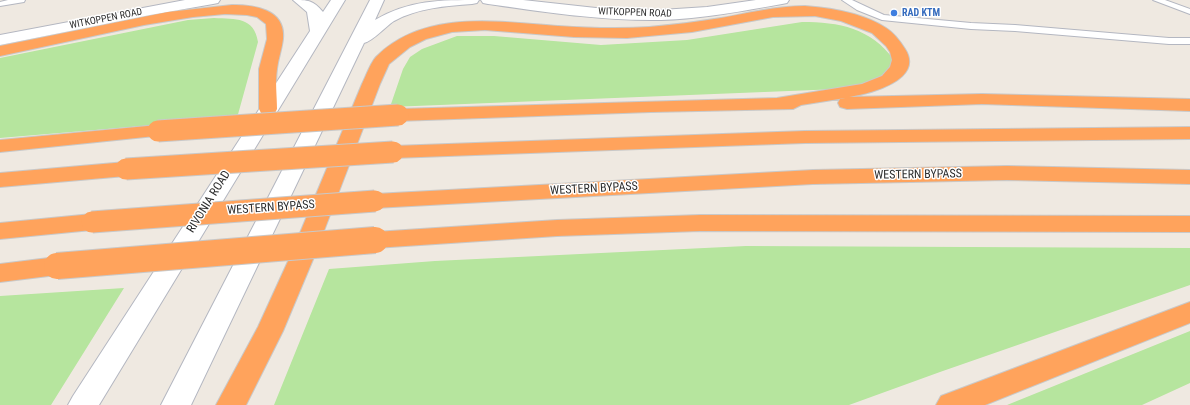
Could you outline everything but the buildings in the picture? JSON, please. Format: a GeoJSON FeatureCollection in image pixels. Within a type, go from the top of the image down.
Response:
{"type":"FeatureCollection","features":[{"type":"Feature","properties":{"kind":"highway"},"geometry":{"type":"LineString","coordinates":[[0,51],[181,14],[219,10],[254,12],[270,20],[273,23],[275,30],[268,68],[268,109]]}},
{"type":"Feature","properties":{"kind":"highway"},"geometry":{"type":"LineString","coordinates":[[232,405],[270,331],[302,258],[371,84],[382,61],[404,44],[437,30],[467,25],[603,34],[670,30],[715,24],[773,12],[798,11],[816,12],[845,17],[868,25],[883,34],[900,54],[901,64],[895,74],[883,82],[868,88],[778,103]]}},
{"type":"Feature","properties":{"kind":"highway"},"geometry":{"type":"LineString","coordinates":[[0,146],[158,131],[398,115],[651,106],[982,99],[1190,105]]}},
{"type":"Feature","properties":{"kind":"highway"},"geometry":{"type":"LineString","coordinates":[[0,180],[126,169],[394,152],[805,137],[1190,132]]}},
{"type":"Feature","properties":{"kind":"highway","name":"WESTERN BYPASS"},"geometry":{"type":"LineString","coordinates":[[0,231],[92,222],[375,200],[813,177],[1007,173],[1190,177]]}},
{"type":"Feature","properties":{"kind":"highway"},"geometry":{"type":"LineString","coordinates":[[0,273],[57,266],[375,240],[557,228],[700,223],[1190,224]]}},
{"type":"Feature","properties":{"kind":"highway"},"geometry":{"type":"LineString","coordinates":[[951,405],[1190,312]]}},
{"type":"Feature","properties":{"kind":"main road","name":"WITKOPPEN ROAD"},"geometry":{"type":"LineString","coordinates":[[0,26],[133,0]]}},
{"type":"Feature","properties":{"kind":"main road","name":"WITKOPPEN ROAD"},"geometry":{"type":"LineString","coordinates":[[0,40],[150,10],[213,0]]}},
{"type":"Feature","properties":{"kind":"main road"},"geometry":{"type":"LineString","coordinates":[[300,0],[308,3],[316,12],[318,31]]}},
{"type":"Feature","properties":{"kind":"main road","name":"RIVONIA ROAD"},"geometry":{"type":"LineString","coordinates":[[83,405],[338,0]]}},
{"type":"Feature","properties":{"kind":"main road"},"geometry":{"type":"LineString","coordinates":[[176,405],[247,265],[307,139],[377,0]]}},
{"type":"Feature","properties":{"kind":"main road"},"geometry":{"type":"LineString","coordinates":[[353,47],[381,22],[394,14],[429,4],[472,0]]}},
{"type":"Feature","properties":{"kind":"main road","name":"WITKOPPEN ROAD"},"geometry":{"type":"LineString","coordinates":[[488,0],[585,11],[661,15],[721,10],[782,0]]}},
{"type":"Feature","properties":{"kind":"lane"},"geometry":{"type":"LineString","coordinates":[[0,4],[21,0]]}},
{"type":"Feature","properties":{"kind":"lane"},"geometry":{"type":"LineString","coordinates":[[845,0],[882,17],[971,26],[1015,28],[1169,41],[1190,41]]}},
{"type":"Feature","properties":{"kind":"lane"},"geometry":{"type":"LineString","coordinates":[[1157,0],[1190,12]]}},
{"type":"Feature","properties":{"kind":"green space"},"geometry":{"type":"Polygon","coordinates":[[[214,18],[237,19],[243,21],[253,28],[258,42],[237,118],[0,138],[0,58],[188,20],[214,18]]]}},
{"type":"Feature","properties":{"kind":"green space"},"geometry":{"type":"Polygon","coordinates":[[[802,22],[829,23],[853,29],[865,34],[885,49],[894,60],[893,68],[869,86],[839,89],[390,107],[403,69],[410,57],[422,49],[457,36],[494,36],[601,45],[687,40],[802,22]]]}},
{"type":"Feature","properties":{"kind":"green space"},"geometry":{"type":"Polygon","coordinates":[[[746,246],[1190,248],[1190,285],[849,405],[274,405],[329,269],[435,261],[746,246]]]}},
{"type":"Feature","properties":{"kind":"green space"},"geometry":{"type":"Polygon","coordinates":[[[124,288],[51,405],[0,405],[0,296],[124,288]]]}},
{"type":"Feature","properties":{"kind":"green space"},"geometry":{"type":"Polygon","coordinates":[[[1190,331],[1190,383],[1142,405],[1007,405],[1190,331]]]}},
{"type":"Feature","properties":{"kind":"place","name":"RAD KTM"},"geometry":{"type":"Point","coordinates":[894,13]}}]}
